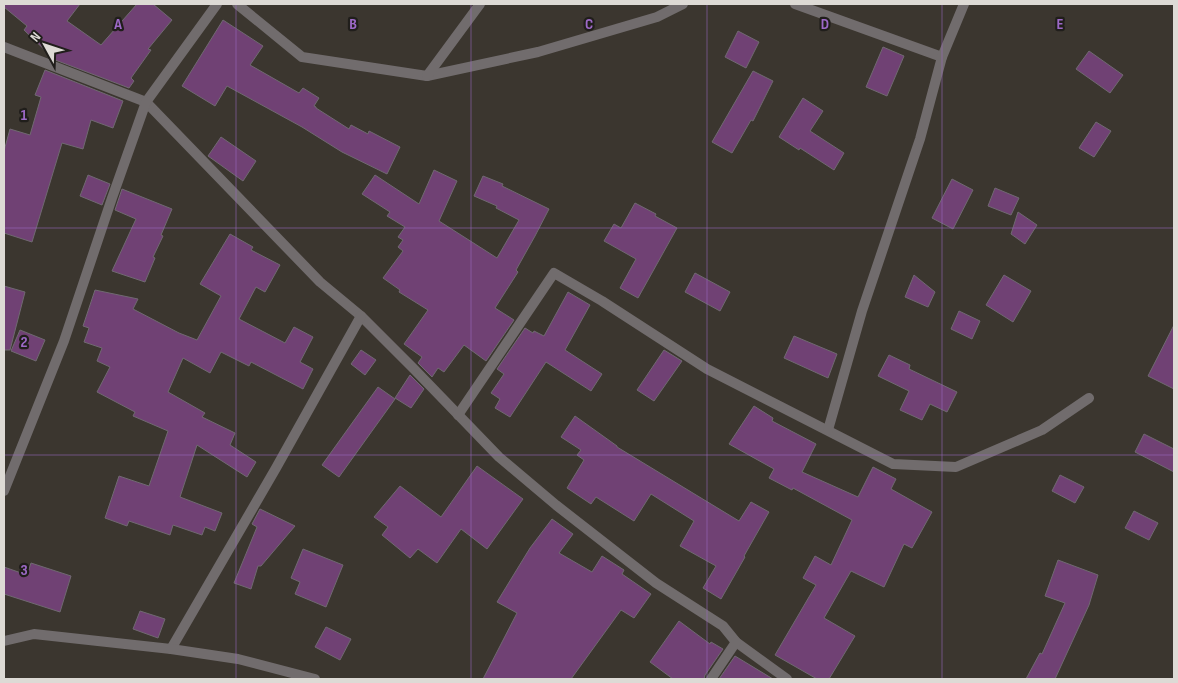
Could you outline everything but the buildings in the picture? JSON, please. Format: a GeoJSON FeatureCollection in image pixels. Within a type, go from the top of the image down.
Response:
{"type":"FeatureCollection","features":[{"type":"Feature","properties":{"kind":"street"},"geometry":{"type":"LineString","coordinates":[[4,491],[64,341],[146,102],[217,4]]}},
{"type":"Feature","properties":{"kind":"street"},"geometry":{"type":"LineString","coordinates":[[237,4],[302,58],[427,76],[538,52],[657,17],[682,4]]}},
{"type":"Feature","properties":{"kind":"street"},"geometry":{"type":"LineString","coordinates":[[427,76],[480,4]]}},
{"type":"Feature","properties":{"kind":"street"},"geometry":{"type":"LineString","coordinates":[[795,4],[942,57]]}},
{"type":"Feature","properties":{"kind":"street"},"geometry":{"type":"LineString","coordinates":[[828,430],[862,311],[920,139],[942,57],[964,4]]}},
{"type":"Feature","properties":{"kind":"street"},"geometry":{"type":"LineString","coordinates":[[4,47],[146,102],[320,282],[361,316],[499,457],[556,505],[656,583],[723,626],[736,642],[787,679]]}},
{"type":"Feature","properties":{"kind":"street"},"geometry":{"type":"LineString","coordinates":[[458,415],[554,273],[602,301],[707,369],[892,464],[956,467],[1042,430],[1089,398]]}},
{"type":"Feature","properties":{"kind":"street"},"geometry":{"type":"LineString","coordinates":[[171,649],[361,316]]}},
{"type":"Feature","properties":{"kind":"street"},"geometry":{"type":"LineString","coordinates":[[4,641],[34,634],[171,649],[238,659],[315,679]]}},
{"type":"Feature","properties":{"kind":"street"},"geometry":{"type":"LineString","coordinates":[[711,679],[736,642]]}}]}
